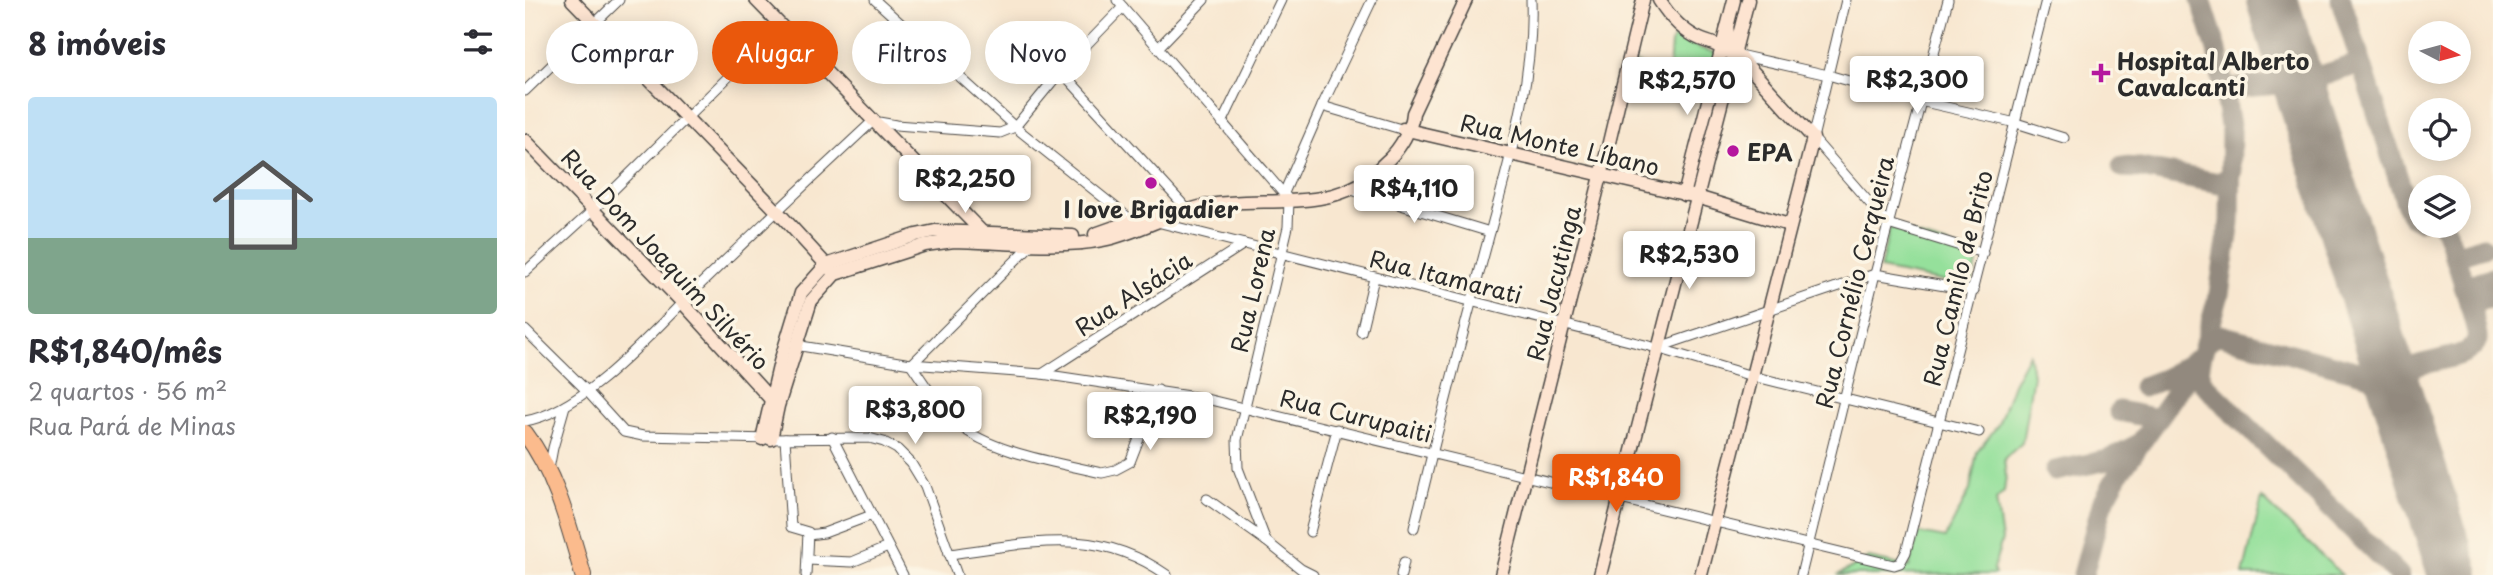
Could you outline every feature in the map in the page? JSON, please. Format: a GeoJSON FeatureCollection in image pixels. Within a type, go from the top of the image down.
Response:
{"type":"FeatureCollection","features":[{"type":"Feature","properties":{"kind":"highway"},"geometry":{"type":"LineString","coordinates":[[525,433],[549,473],[569,524],[583,575]]}},
{"type":"Feature","properties":{"kind":"street"},"geometry":{"type":"LineString","coordinates":[[572,0],[592,21]]}},
{"type":"Feature","properties":{"kind":"street"},"geometry":{"type":"LineString","coordinates":[[598,21],[619,0]]}},
{"type":"Feature","properties":{"kind":"street"},"geometry":{"type":"LineString","coordinates":[[757,0],[777,21]]}},
{"type":"Feature","properties":{"kind":"street"},"geometry":{"type":"LineString","coordinates":[[875,0],[1015,127],[1134,222]]}},
{"type":"Feature","properties":{"kind":"street"},"geometry":{"type":"LineString","coordinates":[[1157,48],[1204,0]]}},
{"type":"Feature","properties":{"kind":"street"},"geometry":{"type":"LineString","coordinates":[[1222,123],[1281,0]]}},
{"type":"Feature","properties":{"kind":"street","name":"Rua Lorena"},"geometry":{"type":"LineString","coordinates":[[1266,541],[1238,468],[1237,440],[1288,227],[1287,196],[1321,106],[1372,0]]}},
{"type":"Feature","properties":{"kind":"street"},"geometry":{"type":"LineString","coordinates":[[766,439],[785,341],[801,293],[831,270],[934,243],[982,237],[1079,236],[1154,218],[1185,207],[1322,190],[1353,178],[1383,154],[1412,122],[1413,113],[1467,0]]}},
{"type":"Feature","properties":{"kind":"street"},"geometry":{"type":"LineString","coordinates":[[1414,528],[1511,153],[1529,69],[1531,0]]}},
{"type":"Feature","properties":{"kind":"street","name":"Rua Jacutinga"},"geometry":{"type":"LineString","coordinates":[[1501,575],[1643,0]]}},
{"type":"Feature","properties":{"kind":"street"},"geometry":{"type":"LineString","coordinates":[[1659,0],[1670,17],[1692,35],[1721,47],[1728,55],[1828,75],[2064,138]]}},
{"type":"Feature","properties":{"kind":"street"},"geometry":{"type":"LineString","coordinates":[[1600,575],[1657,348],[1721,47],[1734,0]]}},
{"type":"Feature","properties":{"kind":"street"},"geometry":{"type":"LineString","coordinates":[[1691,196],[1734,57],[1748,0]]}},
{"type":"Feature","properties":{"kind":"street"},"geometry":{"type":"LineString","coordinates":[[1701,575],[1846,0]]}},
{"type":"Feature","properties":{"kind":"street","name":"Rua Cornélio Cerqueira"},"geometry":{"type":"LineString","coordinates":[[1801,575],[1875,274],[1948,0]]}},
{"type":"Feature","properties":{"kind":"street","name":"Rua Camilo de Brito"},"geometry":{"type":"LineString","coordinates":[[1900,563],[1906,552],[1940,422],[2046,0]]}},
{"type":"Feature","properties":{"kind":"street"},"geometry":{"type":"LineString","coordinates":[[1091,37],[1120,3],[1287,196],[1327,196],[1370,177],[1394,155],[1404,130]]}},
{"type":"Feature","properties":{"kind":"street"},"geometry":{"type":"LineString","coordinates":[[1727,27],[1734,57],[1813,138],[1888,224],[1983,253]]}},
{"type":"Feature","properties":{"kind":"street"},"geometry":{"type":"LineString","coordinates":[[525,91],[546,71]]}},
{"type":"Feature","properties":{"kind":"street"},"geometry":{"type":"LineString","coordinates":[[654,84],[831,270]]}},
{"type":"Feature","properties":{"kind":"street"},"geometry":{"type":"LineString","coordinates":[[525,272],[592,211],[720,84]]}},
{"type":"Feature","properties":{"kind":"street"},"geometry":{"type":"LineString","coordinates":[[838,84],[982,237]]}},
{"type":"Feature","properties":{"kind":"street"},"geometry":{"type":"LineString","coordinates":[[873,121],[1000,133],[1015,127],[1051,84]]}},
{"type":"Feature","properties":{"kind":"street"},"geometry":{"type":"LineString","coordinates":[[1072,84],[1185,207]]}},
{"type":"Feature","properties":{"kind":"street","name":"Rua Monte Líbano"},"geometry":{"type":"LineString","coordinates":[[1321,106],[1404,130],[1691,196],[1789,225]]}},
{"type":"Feature","properties":{"kind":"street"},"geometry":{"type":"LineString","coordinates":[[525,421],[565,406],[616,368],[873,121]]}},
{"type":"Feature","properties":{"kind":"street","name":"Rua Dom Joaquim Silvério"},"geometry":{"type":"LineString","coordinates":[[525,140],[682,302],[774,403]]}},
{"type":"Feature","properties":{"kind":"street"},"geometry":{"type":"LineString","coordinates":[[1347,189],[1490,232]]}},
{"type":"Feature","properties":{"kind":"street"},"geometry":{"type":"LineString","coordinates":[[1035,238],[1080,244],[1123,235],[1154,218]]}},
{"type":"Feature","properties":{"kind":"street","name":"Rua Itamarati"},"geometry":{"type":"LineString","coordinates":[[1154,218],[1281,254],[1564,324],[1752,376],[1979,432]]}},
{"type":"Feature","properties":{"kind":"street"},"geometry":{"type":"LineString","coordinates":[[1035,238],[912,363],[939,404],[960,426],[999,446],[1102,473],[1130,462],[1159,390]]}},
{"type":"Feature","properties":{"kind":"street","name":"Rua Alsácia"},"geometry":{"type":"LineString","coordinates":[[1042,374],[1244,244]]}},
{"type":"Feature","properties":{"kind":"street"},"geometry":{"type":"LineString","coordinates":[[766,439],[774,423],[774,403],[811,301],[831,270]]}},
{"type":"Feature","properties":{"kind":"street"},"geometry":{"type":"LineString","coordinates":[[1657,348],[1875,274],[1973,291]]}},
{"type":"Feature","properties":{"kind":"street"},"geometry":{"type":"LineString","coordinates":[[1361,332],[1374,278]]}},
{"type":"Feature","properties":{"kind":"street"},"geometry":{"type":"LineString","coordinates":[[525,330],[624,432],[643,436],[766,439],[874,438],[891,445],[918,473],[929,493],[957,575]]}},
{"type":"Feature","properties":{"kind":"street","name":"Rua Curupaiti"},"geometry":{"type":"LineString","coordinates":[[795,345],[912,363],[1042,374],[1159,390],[1337,429],[1893,565],[1900,563]]}},
{"type":"Feature","properties":{"kind":"street"},"geometry":{"type":"LineString","coordinates":[[549,473],[565,406]]}},
{"type":"Feature","properties":{"kind":"street"},"geometry":{"type":"LineString","coordinates":[[774,423],[785,439],[791,528],[807,531],[806,575]]}},
{"type":"Feature","properties":{"kind":"street"},"geometry":{"type":"LineString","coordinates":[[1310,532],[1337,429]]}},
{"type":"Feature","properties":{"kind":"street"},"geometry":{"type":"LineString","coordinates":[[832,437],[903,575]]}},
{"type":"Feature","properties":{"kind":"street"},"geometry":{"type":"LineString","coordinates":[[1207,499],[1301,569],[1313,575]]}},
{"type":"Feature","properties":{"kind":"street"},"geometry":{"type":"LineString","coordinates":[[807,535],[824,533],[872,515]]}},
{"type":"Feature","properties":{"kind":"street"},"geometry":{"type":"LineString","coordinates":[[949,554],[1058,541],[1088,542],[1130,554],[1167,575]]}},
{"type":"Feature","properties":{"kind":"street"},"geometry":{"type":"LineString","coordinates":[[807,560],[852,562],[888,547]]}},
{"type":"Feature","properties":{"kind":"street"},"geometry":{"type":"LineString","coordinates":[[1401,575],[1404,562]]}},
{"type":"Feature","properties":{"kind":"green space"},"geometry":{"type":"Polygon","coordinates":[[[1677,33],[1698,48],[1718,53],[1705,97],[1628,78],[1631,62],[1669,72],[1671,43],[1677,33]]]}},
{"type":"Feature","properties":{"kind":"green space"},"geometry":{"type":"Polygon","coordinates":[[[1890,227],[1979,255],[1971,287],[1880,269],[1890,227]]]}},
{"type":"Feature","properties":{"kind":"green space"},"geometry":{"type":"Polygon","coordinates":[[[2029,354],[2033,375],[2022,443],[2004,459],[2004,492],[1996,500],[2002,540],[1993,570],[1995,574],[1837,575],[1869,558],[1909,567],[1919,533],[1945,538],[1970,490],[1977,452],[1998,425],[2013,384],[2029,354]]]}},
{"type":"Feature","properties":{"kind":"green space"},"geometry":{"type":"Polygon","coordinates":[[[2262,498],[2342,575],[2243,575],[2262,498]]]}},
{"type":"Feature","properties":{"kind":"taxiway"},"geometry":{"type":"LineString","coordinates":[[2083,575],[2102,504],[2119,473],[2201,358],[2219,294],[2230,222],[2231,131],[2217,50],[2201,0]]}},
{"type":"Feature","properties":{"kind":"taxiway"},"geometry":{"type":"LineString","coordinates":[[2341,0],[2408,209]]}},
{"type":"Feature","properties":{"kind":"taxiway"},"geometry":{"type":"LineString","coordinates":[[2302,94],[2308,80],[2355,65],[2363,70]]}},
{"type":"Feature","properties":{"kind":"taxiway"},"geometry":{"type":"LineString","coordinates":[[2226,96],[2234,88],[2288,83],[2300,90]]}},
{"type":"Feature","properties":{"kind":"taxiway"},"geometry":{"type":"LineString","coordinates":[[2122,167],[2141,168],[2219,183],[2228,178],[2232,171]]}},
{"type":"Feature","properties":{"kind":"taxiway"},"geometry":{"type":"LineString","coordinates":[[2396,392],[2399,378],[2406,370],[2463,353],[2472,348],[2477,340],[2469,303],[2448,238]]}},
{"type":"Feature","properties":{"kind":"taxiway"},"geometry":{"type":"LineString","coordinates":[[2454,256],[2483,247]]}},
{"type":"Feature","properties":{"kind":"taxiway"},"geometry":{"type":"LineString","coordinates":[[2463,287],[2492,278]]}},
{"type":"Feature","properties":{"kind":"taxiway"},"geometry":{"type":"LineString","coordinates":[[2469,303],[2493,297]]}},
{"type":"Feature","properties":{"kind":"taxiway"},"geometry":{"type":"LineString","coordinates":[[2205,343],[2220,335],[2385,379],[2393,385],[2396,392]]}},
{"type":"Feature","properties":{"kind":"taxiway"},"geometry":{"type":"LineString","coordinates":[[2364,373],[2376,370],[2384,353]]}},
{"type":"Feature","properties":{"kind":"taxiway"},"geometry":{"type":"LineString","coordinates":[[2201,358],[2199,372],[2202,382],[2399,575]]}},
{"type":"Feature","properties":{"kind":"taxiway"},"geometry":{"type":"LineString","coordinates":[[2143,387],[2166,378],[2196,360]]}},
{"type":"Feature","properties":{"kind":"taxiway"},"geometry":{"type":"LineString","coordinates":[[2119,411],[2158,419]]}},
{"type":"Feature","properties":{"kind":"taxiway"},"geometry":{"type":"LineString","coordinates":[[2055,471],[2108,460],[2137,445]]}},
{"type":"Feature","properties":{"kind":"runway"},"geometry":{"type":"LineString","coordinates":[[2272,0],[2454,575]]}},
{"type":"Feature","properties":{"kind":"place","name":"Hospital Alberto Cavalcanti"},"geometry":{"type":"Point","coordinates":[2101,73]}},
{"type":"Feature","properties":{"kind":"place","name":"EPA"},"geometry":{"type":"Point","coordinates":[1733,151]}},
{"type":"Feature","properties":{"kind":"place","name":"I love Brigadier"},"geometry":{"type":"Point","coordinates":[1151,183]}}]}
